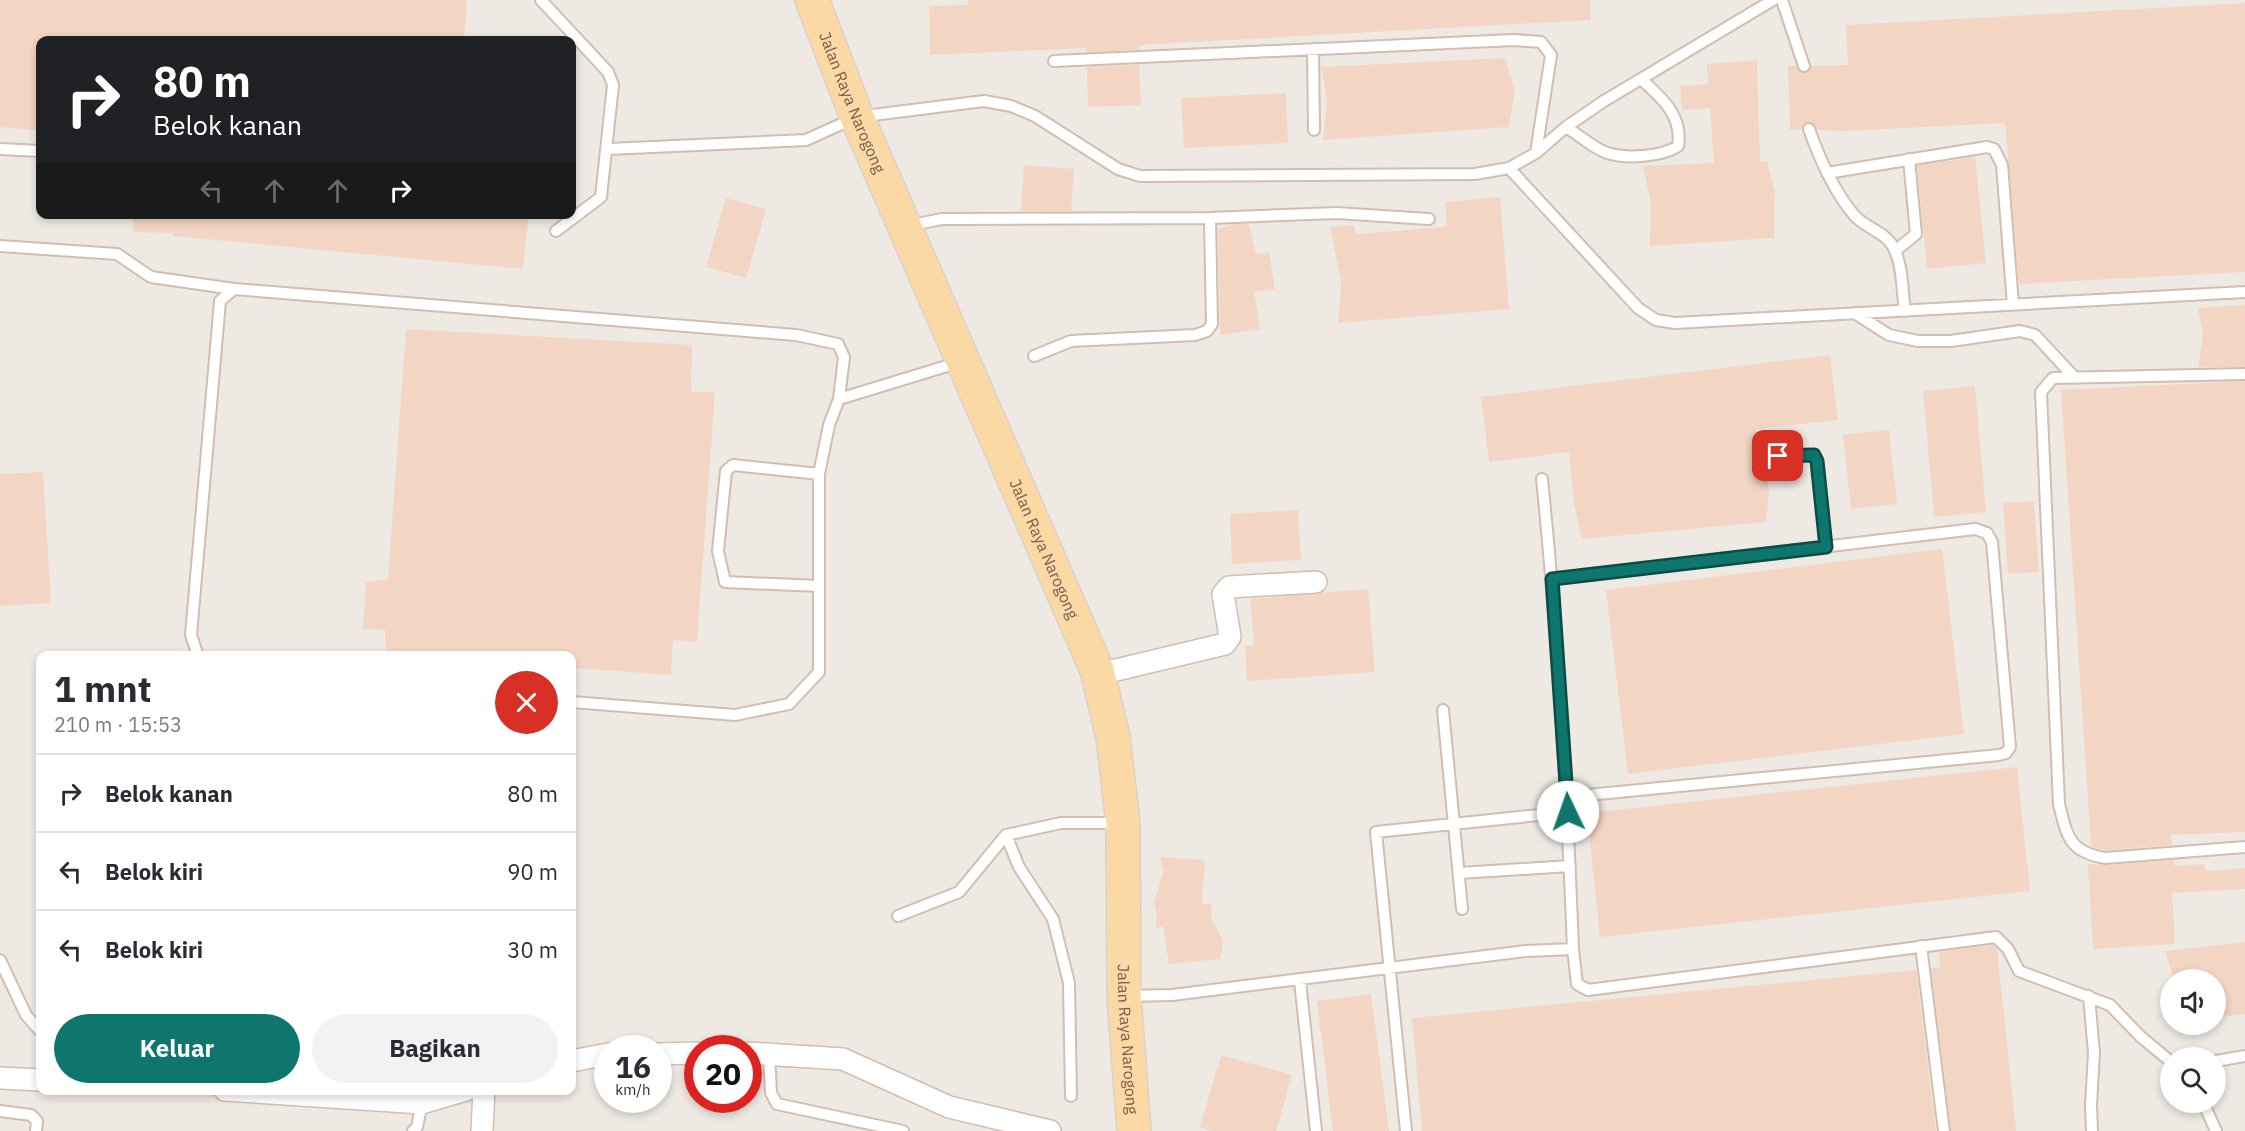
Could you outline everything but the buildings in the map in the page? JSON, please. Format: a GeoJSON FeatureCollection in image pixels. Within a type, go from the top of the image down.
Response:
{"type":"FeatureCollection","features":[{"type":"Feature","properties":{"kind":"main road","name":"Jalan Raya Narogong"},"geometry":{"type":"LineString","coordinates":[[812,0],[857,117],[965,361],[1097,670],[1113,737],[1123,823],[1124,996],[1134,1131]]}},
{"type":"Feature","properties":{"kind":"street"},"geometry":{"type":"LineString","coordinates":[[1097,670],[1112,671],[1224,644],[1230,637],[1223,594],[1229,587],[1316,582]]}},
{"type":"Feature","properties":{"kind":"street"},"geometry":{"type":"LineString","coordinates":[[762,1053],[843,1059],[950,1107],[1050,1131]]}},
{"type":"Feature","properties":{"kind":"street"},"geometry":{"type":"LineString","coordinates":[[576,1060],[594,1055]]}},
{"type":"Feature","properties":{"kind":"street"},"geometry":{"type":"LineString","coordinates":[[0,1078],[36,1080]]}},
{"type":"Feature","properties":{"kind":"street"},"geometry":{"type":"LineString","coordinates":[[301,1095],[422,1103],[449,1095]]}},
{"type":"Feature","properties":{"kind":"street"},"geometry":{"type":"LineString","coordinates":[[482,1131],[484,1095]]}},
{"type":"Feature","properties":{"kind":"lane"},"geometry":{"type":"LineString","coordinates":[[541,0],[574,36]]}},
{"type":"Feature","properties":{"kind":"lane"},"geometry":{"type":"LineString","coordinates":[[608,149],[806,140],[857,117],[984,101],[1011,106],[1035,116],[1118,169],[1140,176],[1476,174],[1509,168],[1536,153],[1566,127],[1604,100],[1642,80],[1773,0]]}},
{"type":"Feature","properties":{"kind":"lane"},"geometry":{"type":"LineString","coordinates":[[1782,0],[1804,66]]}},
{"type":"Feature","properties":{"kind":"lane"},"geometry":{"type":"LineString","coordinates":[[576,38],[608,72],[613,85],[608,149],[601,196],[576,215]]}},
{"type":"Feature","properties":{"kind":"lane"},"geometry":{"type":"LineString","coordinates":[[1054,61],[1514,40],[1541,42],[1551,55],[1536,153]]}},
{"type":"Feature","properties":{"kind":"lane"},"geometry":{"type":"LineString","coordinates":[[1313,49],[1314,130]]}},
{"type":"Feature","properties":{"kind":"lane"},"geometry":{"type":"LineString","coordinates":[[1566,127],[1607,153],[1634,155],[1669,152],[1678,146],[1675,115],[1642,80]]}},
{"type":"Feature","properties":{"kind":"lane"},"geometry":{"type":"LineString","coordinates":[[1809,129],[1820,160],[1856,217],[1882,233],[1895,251],[1905,311]]}},
{"type":"Feature","properties":{"kind":"lane"},"geometry":{"type":"LineString","coordinates":[[1827,173],[1987,147],[1997,152],[2002,165],[2013,305]]}},
{"type":"Feature","properties":{"kind":"lane"},"geometry":{"type":"LineString","coordinates":[[0,149],[36,151]]}},
{"type":"Feature","properties":{"kind":"lane"},"geometry":{"type":"LineString","coordinates":[[1895,251],[1916,234],[1909,159]]}},
{"type":"Feature","properties":{"kind":"lane"},"geometry":{"type":"LineString","coordinates":[[1509,168],[1638,309],[1656,320],[1675,322],[1856,314],[2245,292]]}},
{"type":"Feature","properties":{"kind":"lane"},"geometry":{"type":"LineString","coordinates":[[906,226],[942,219],[1210,218],[1336,213],[1429,219]]}},
{"type":"Feature","properties":{"kind":"lane"},"geometry":{"type":"LineString","coordinates":[[1034,356],[1071,341],[1195,335],[1207,332],[1212,324],[1210,218]]}},
{"type":"Feature","properties":{"kind":"lane"},"geometry":{"type":"LineString","coordinates":[[556,231],[571,219]]}},
{"type":"Feature","properties":{"kind":"lane"},"geometry":{"type":"LineString","coordinates":[[0,246],[117,254],[151,277],[234,289],[796,335],[838,344],[844,357],[839,399],[829,425],[819,474],[819,672],[789,704],[735,715],[576,702]]}},
{"type":"Feature","properties":{"kind":"lane"},"geometry":{"type":"LineString","coordinates":[[196,651],[190,635],[220,302],[234,289]]}},
{"type":"Feature","properties":{"kind":"lane"},"geometry":{"type":"LineString","coordinates":[[1856,314],[1889,335],[1918,341],[1951,341],[2019,331],[2035,335],[2075,378]]}},
{"type":"Feature","properties":{"kind":"lane"},"geometry":{"type":"LineString","coordinates":[[839,399],[965,361]]}},
{"type":"Feature","properties":{"kind":"lane"},"geometry":{"type":"LineString","coordinates":[[2245,374],[2053,378],[2041,392],[2059,804],[2065,827],[2074,847],[2089,855],[2105,858],[2245,847]]}},
{"type":"Feature","properties":{"kind":"lane"},"geometry":{"type":"LineString","coordinates":[[1778,456],[1814,455],[1817,461],[1826,547]]}},
{"type":"Feature","properties":{"kind":"lane"},"geometry":{"type":"LineString","coordinates":[[819,474],[733,465],[726,471],[718,551],[725,582],[819,586]]}},
{"type":"Feature","properties":{"kind":"lane"},"geometry":{"type":"LineString","coordinates":[[1542,479],[1552,579],[1568,812],[1573,949],[1577,984],[1588,990],[1996,937],[2008,949],[2019,971],[2110,1005],[2160,1053]]}},
{"type":"Feature","properties":{"kind":"lane"},"geometry":{"type":"LineString","coordinates":[[1552,579],[1975,529],[1987,533],[1992,542],[2010,747],[2006,753],[1567,797]]}},
{"type":"Feature","properties":{"kind":"lane"},"geometry":{"type":"LineString","coordinates":[[1443,710],[1462,909]]}},
{"type":"Feature","properties":{"kind":"lane"},"geometry":{"type":"LineString","coordinates":[[1406,1131],[1376,832],[1568,812]]}},
{"type":"Feature","properties":{"kind":"lane"},"geometry":{"type":"LineString","coordinates":[[898,916],[959,892],[1006,835],[1061,823],[1123,823]]}},
{"type":"Feature","properties":{"kind":"lane"},"geometry":{"type":"LineString","coordinates":[[1006,835],[1019,867],[1053,919],[1069,982],[1071,1096]]}},
{"type":"Feature","properties":{"kind":"lane"},"geometry":{"type":"LineString","coordinates":[[1459,873],[1570,866]]}},
{"type":"Feature","properties":{"kind":"lane"},"geometry":{"type":"LineString","coordinates":[[1921,946],[1944,1131]]}},
{"type":"Feature","properties":{"kind":"lane"},"geometry":{"type":"LineString","coordinates":[[1124,996],[1172,995],[1300,981],[1526,951],[1573,949]]}},
{"type":"Feature","properties":{"kind":"lane"},"geometry":{"type":"LineString","coordinates":[[0,960],[26,1015],[36,1026]]}},
{"type":"Feature","properties":{"kind":"lane"},"geometry":{"type":"LineString","coordinates":[[1300,981],[1316,1131]]}},
{"type":"Feature","properties":{"kind":"lane"},"geometry":{"type":"LineString","coordinates":[[2089,996],[2094,1053],[2092,1131]]}},
{"type":"Feature","properties":{"kind":"lane"},"geometry":{"type":"LineString","coordinates":[[2226,1059],[2245,1056]]}},
{"type":"Feature","properties":{"kind":"lane"},"geometry":{"type":"LineString","coordinates":[[762,1063],[771,1093],[777,1104],[903,1131]]}},
{"type":"Feature","properties":{"kind":"lane"},"geometry":{"type":"LineString","coordinates":[[413,1131],[417,1127],[422,1103]]}},
{"type":"Feature","properties":{"kind":"lane"},"geometry":{"type":"LineString","coordinates":[[0,1111],[31,1115],[37,1121],[36,1131]]}},
{"type":"Feature","properties":{"kind":"lane"},"geometry":{"type":"LineString","coordinates":[[2208,1113],[2216,1131]]}},
{"type":"Feature","properties":{"kind":"shaded area"},"geometry":{"type":"Polygon","coordinates":[[[0,0],[2245,0],[2245,1131],[0,1131],[0,0]]]}},
{"type":"Feature","properties":{"kind":"route"},"geometry":{"type":"LineString","coordinates":[[1568,812],[1552,579],[1826,547],[1817,461],[1814,455],[1778,456]]}}]}
